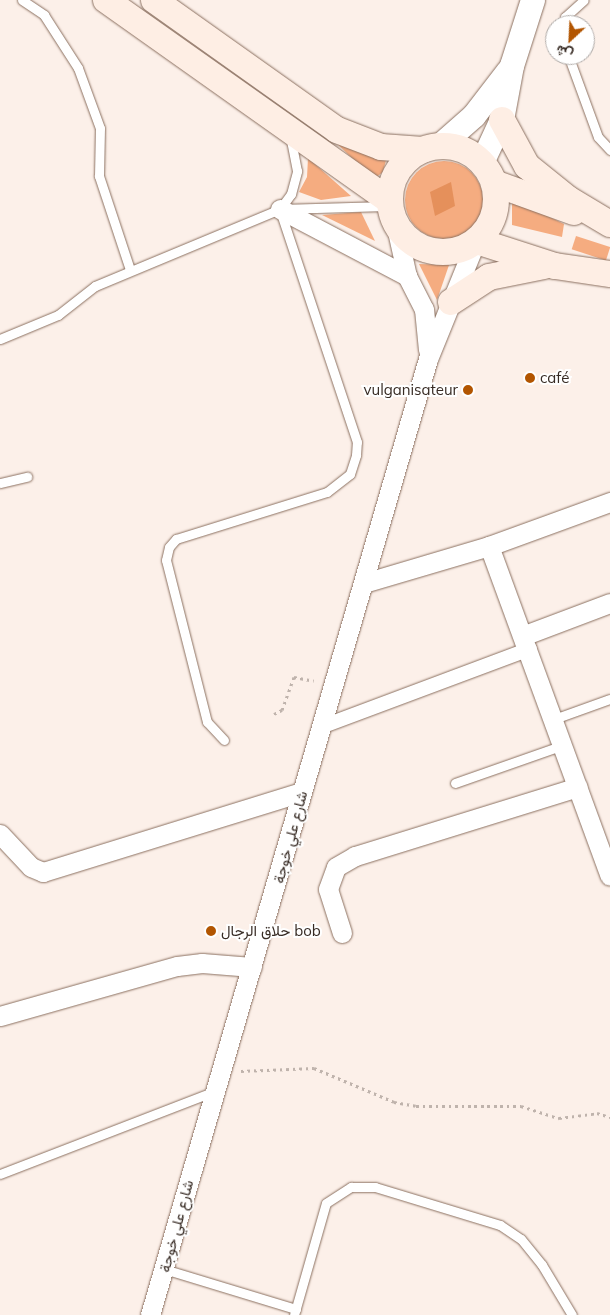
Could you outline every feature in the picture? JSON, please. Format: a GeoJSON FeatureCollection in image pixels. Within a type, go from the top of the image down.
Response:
{"type":"FeatureCollection","features":[{"type":"Feature","properties":{"kind":"main road"},"geometry":{"type":"LineString","coordinates":[[106,0],[285,124],[392,210],[416,245],[430,251],[446,253],[476,242],[495,214],[488,173]]}},
{"type":"Feature","properties":{"kind":"main road"},"geometry":{"type":"LineString","coordinates":[[154,0],[337,130],[381,147],[431,148],[470,153],[488,173],[610,224]]}},
{"type":"Feature","properties":{"kind":"main road"},"geometry":{"type":"LineString","coordinates":[[502,120],[527,166],[568,200],[610,224]]}},
{"type":"Feature","properties":{"kind":"main road"},"geometry":{"type":"LineString","coordinates":[[392,210],[402,165],[431,148]]}},
{"type":"Feature","properties":{"kind":"main road"},"geometry":{"type":"LineString","coordinates":[[476,242],[556,266],[610,274]]}},
{"type":"Feature","properties":{"kind":"main road"},"geometry":{"type":"LineString","coordinates":[[451,302],[489,276],[510,269],[556,266]]}},
{"type":"Feature","properties":{"kind":"street"},"geometry":{"type":"LineString","coordinates":[[488,173],[502,120],[512,66],[533,0]]}},
{"type":"Feature","properties":{"kind":"street"},"geometry":{"type":"LineString","coordinates":[[431,148],[474,116],[512,66]]}},
{"type":"Feature","properties":{"kind":"street"},"geometry":{"type":"LineString","coordinates":[[280,209],[406,276]]}},
{"type":"Feature","properties":{"kind":"street"},"geometry":{"type":"LineString","coordinates":[[392,210],[406,276],[424,309],[428,358]]}},
{"type":"Feature","properties":{"kind":"street"},"geometry":{"type":"LineString","coordinates":[[428,358],[476,242]]}},
{"type":"Feature","properties":{"kind":"street","name":"شارع علي خوجة"},"geometry":{"type":"LineString","coordinates":[[150,1315],[212,1092],[252,967],[428,358]]}},
{"type":"Feature","properties":{"kind":"street"},"geometry":{"type":"LineString","coordinates":[[364,583],[489,546],[610,502]]}},
{"type":"Feature","properties":{"kind":"street"},"geometry":{"type":"LineString","coordinates":[[489,546],[527,642],[578,787],[604,846],[610,876]]}},
{"type":"Feature","properties":{"kind":"street"},"geometry":{"type":"LineString","coordinates":[[321,727],[527,642],[610,603]]}},
{"type":"Feature","properties":{"kind":"street"},"geometry":{"type":"LineString","coordinates":[[342,933],[328,889],[336,867],[354,856],[578,787]]}},
{"type":"Feature","properties":{"kind":"street"},"geometry":{"type":"LineString","coordinates":[[0,834],[31,866],[49,871],[302,792]]}},
{"type":"Feature","properties":{"kind":"street"},"geometry":{"type":"LineString","coordinates":[[0,1016],[177,966],[202,962],[252,967]]}},
{"type":"Feature","properties":{"kind":"lane"},"geometry":{"type":"LineString","coordinates":[[22,0],[44,15],[78,68],[100,128],[99,176],[130,270]]}},
{"type":"Feature","properties":{"kind":"lane"},"geometry":{"type":"LineString","coordinates":[[567,15],[584,0]]}},
{"type":"Feature","properties":{"kind":"lane"},"geometry":{"type":"LineString","coordinates":[[572,65],[598,137],[610,150]]}},
{"type":"Feature","properties":{"kind":"lane"},"geometry":{"type":"LineString","coordinates":[[280,209],[291,194],[297,171],[285,124]]}},
{"type":"Feature","properties":{"kind":"lane"},"geometry":{"type":"LineString","coordinates":[[224,740],[207,722],[166,560],[169,547],[176,539],[327,492],[350,474],[356,455],[356,442],[280,209]]}},
{"type":"Feature","properties":{"kind":"lane"},"geometry":{"type":"LineString","coordinates":[[0,339],[58,315],[95,286],[280,209],[392,210]]}},
{"type":"Feature","properties":{"kind":"lane"},"geometry":{"type":"LineString","coordinates":[[0,483],[27,477]]}},
{"type":"Feature","properties":{"kind":"lane"},"geometry":{"type":"LineString","coordinates":[[554,718],[610,699]]}},
{"type":"Feature","properties":{"kind":"lane"},"geometry":{"type":"LineString","coordinates":[[455,783],[563,744]]}},
{"type":"Feature","properties":{"kind":"lane"},"geometry":{"type":"LineString","coordinates":[[0,1174],[212,1092]]}},
{"type":"Feature","properties":{"kind":"lane"},"geometry":{"type":"LineString","coordinates":[[164,1269],[295,1312],[326,1203],[351,1187],[375,1187],[500,1226],[521,1239],[542,1265],[572,1315]]}},
{"type":"Feature","properties":{"kind":"path"},"geometry":{"type":"LineString","coordinates":[[274,714],[282,710],[294,677],[334,686]]}},
{"type":"Feature","properties":{"kind":"path"},"geometry":{"type":"LineString","coordinates":[[218,1074],[314,1068],[408,1105],[521,1106],[559,1118],[597,1113],[610,1117]]}},
{"type":"Feature","properties":{"kind":"shaded area"},"geometry":{"type":"Polygon","coordinates":[[[332,139],[386,160],[383,172],[374,179],[332,139]]]}},
{"type":"Feature","properties":{"kind":"shaded area"},"geometry":{"type":"Polygon","coordinates":[[[308,158],[351,196],[321,200],[299,192],[307,177],[308,158]]]}},
{"type":"Feature","properties":{"kind":"shaded area"},"geometry":{"type":"Polygon","coordinates":[[[444,161],[459,164],[472,172],[480,185],[483,200],[480,215],[472,228],[459,236],[444,239],[429,236],[416,228],[408,215],[405,200],[408,185],[416,172],[429,164],[444,161]]]}},
{"type":"Feature","properties":{"kind":"shaded area"},"geometry":{"type":"Polygon","coordinates":[[[451,182],[455,206],[435,216],[430,192],[451,182]]]}},
{"type":"Feature","properties":{"kind":"shaded area"},"geometry":{"type":"Polygon","coordinates":[[[512,198],[564,224],[562,237],[512,225],[512,198]]]}},
{"type":"Feature","properties":{"kind":"shaded area"},"geometry":{"type":"Polygon","coordinates":[[[361,212],[375,241],[322,215],[361,212]]]}},
{"type":"Feature","properties":{"kind":"shaded area"},"geometry":{"type":"Polygon","coordinates":[[[576,236],[610,247],[606,260],[572,249],[576,236]]]}},
{"type":"Feature","properties":{"kind":"shaded area"},"geometry":{"type":"Polygon","coordinates":[[[419,264],[449,265],[437,300],[419,264]]]}},
{"type":"Feature","properties":{"kind":"place","name":"café"},"geometry":{"type":"Point","coordinates":[530,378]}},
{"type":"Feature","properties":{"kind":"place","name":"vulganisateur"},"geometry":{"type":"Point","coordinates":[468,390]}},
{"type":"Feature","properties":{"kind":"place","name":"حلاق الرجال bob"},"geometry":{"type":"Point","coordinates":[211,931]}}]}
